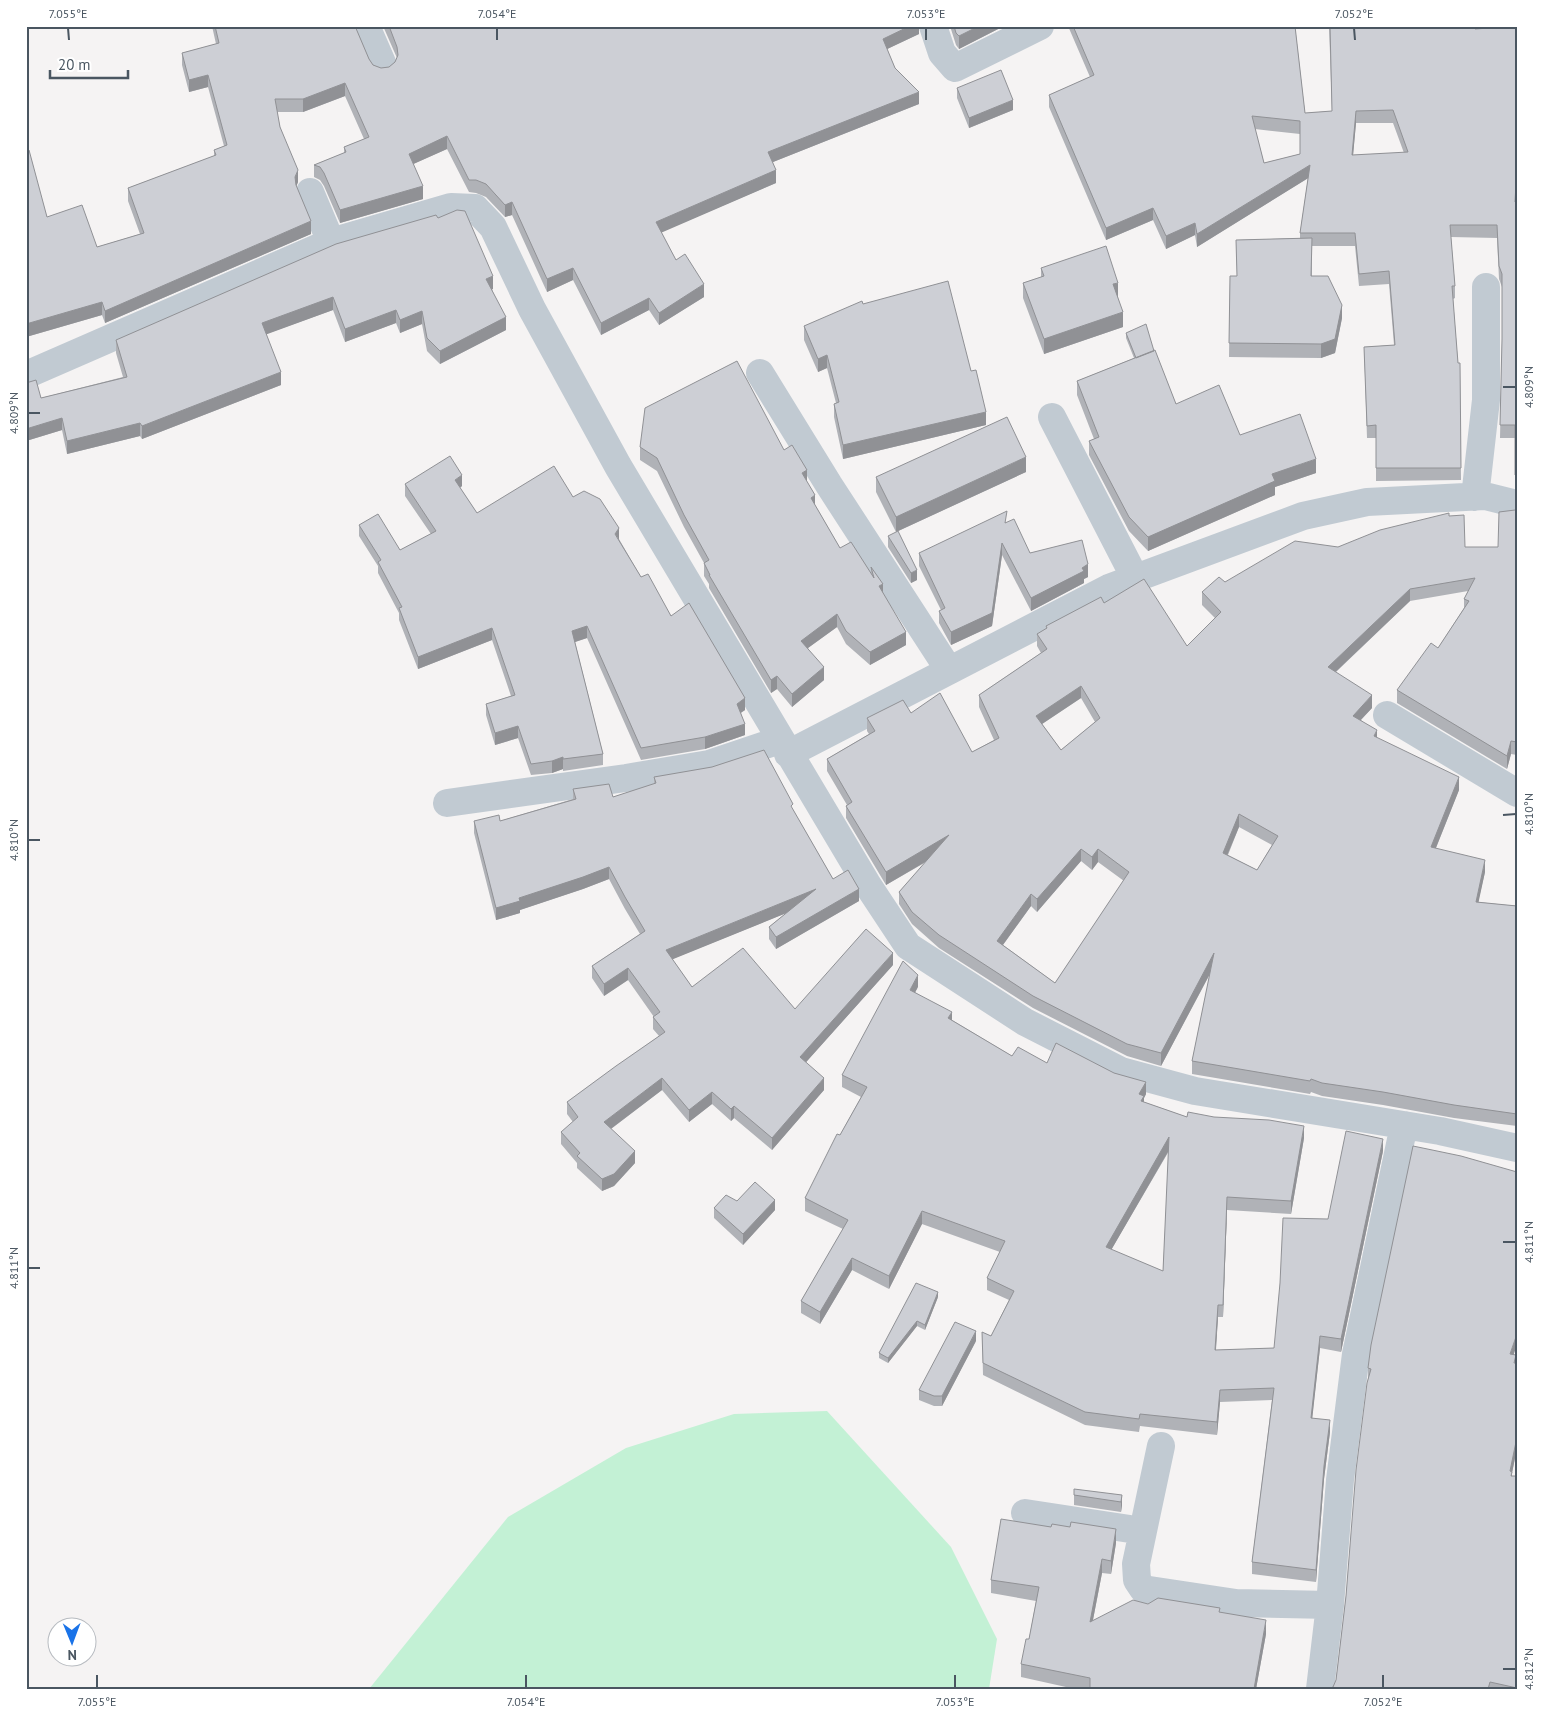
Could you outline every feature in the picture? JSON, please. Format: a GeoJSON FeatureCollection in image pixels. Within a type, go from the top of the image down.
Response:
{"type":"FeatureCollection","features":[{"type":"Feature","properties":{"kind":"street"},"geometry":{"type":"LineString","coordinates":[[366,26],[383,65]]}},
{"type":"Feature","properties":{"kind":"street"},"geometry":{"type":"LineString","coordinates":[[933,26],[942,53],[955,68],[1040,26]]}},
{"type":"Feature","properties":{"kind":"street"},"geometry":{"type":"LineString","coordinates":[[310,192],[331,242]]}},
{"type":"Feature","properties":{"kind":"street"},"geometry":{"type":"LineString","coordinates":[[26,375],[331,242],[451,207],[474,208],[493,227],[532,310],[618,466],[866,884],[908,946],[1025,1022],[1121,1071],[1195,1091],[1440,1131],[1517,1148]]}},
{"type":"Feature","properties":{"kind":"street"},"geometry":{"type":"LineString","coordinates":[[1475,497],[1486,400],[1486,287]]}},
{"type":"Feature","properties":{"kind":"street"},"geometry":{"type":"LineString","coordinates":[[760,373],[829,485],[948,670]]}},
{"type":"Feature","properties":{"kind":"street"},"geometry":{"type":"LineString","coordinates":[[1052,418],[1135,578]]}},
{"type":"Feature","properties":{"kind":"street"},"geometry":{"type":"LineString","coordinates":[[447,803],[626,778],[709,764],[784,747],[948,670],[1109,588],[1303,516],[1367,502],[1485,496],[1517,504]]}},
{"type":"Feature","properties":{"kind":"street"},"geometry":{"type":"LineString","coordinates":[[1387,715],[1517,793]]}},
{"type":"Feature","properties":{"kind":"street"},"geometry":{"type":"LineString","coordinates":[[1320,1689],[1330,1605],[1340,1480],[1356,1354],[1404,1125]]}},
{"type":"Feature","properties":{"kind":"street"},"geometry":{"type":"LineString","coordinates":[[1160,1446],[1136,1564],[1137,1580],[1143,1589],[1236,1603],[1330,1605]]}},
{"type":"Feature","properties":{"kind":"street"},"geometry":{"type":"LineString","coordinates":[[1025,1513],[1143,1531]]}},
{"type":"Feature","properties":{"kind":"green space"},"geometry":{"type":"Polygon","coordinates":[[[827,1411],[951,1547],[997,1639],[989,1689],[369,1689],[508,1517],[626,1448],[734,1414],[827,1411]]]}},
{"type":"Feature","properties":{"kind":"building"},"geometry":{"type":"Polygon","coordinates":[[[215,26],[355,26],[369,59],[373,65],[381,68],[389,67],[395,62],[398,55],[389,26],[910,26],[883,39],[895,68],[919,92],[768,152],[776,170],[656,222],[676,260],[685,254],[704,284],[659,313],[649,298],[601,323],[573,268],[547,279],[512,202],[505,205],[486,184],[476,180],[469,180],[447,136],[409,154],[423,186],[340,210],[324,173],[320,167],[314,165],[346,152],[344,147],[369,137],[345,83],[303,99],[275,99],[280,127],[298,170],[295,177],[296,185],[311,221],[105,311],[102,302],[26,324],[26,151],[29,150],[47,217],[82,205],[97,247],[144,233],[128,188],[216,155],[214,150],[227,145],[208,75],[189,80],[182,53],[219,43],[215,26]]]}},
{"type":"Feature","properties":{"kind":"building"},"geometry":{"type":"Polygon","coordinates":[[[954,26],[979,26],[959,36],[954,26]]]}},
{"type":"Feature","properties":{"kind":"building"},"geometry":{"type":"Polygon","coordinates":[[[1073,26],[1295,26],[1305,113],[1332,111],[1330,26],[1475,26],[1475,29],[1517,26],[1517,165],[1515,202],[1517,202],[1517,475],[1515,475],[1515,425],[1500,425],[1502,274],[1499,266],[1497,225],[1450,225],[1455,286],[1452,286],[1458,363],[1460,363],[1461,468],[1376,468],[1376,425],[1367,426],[1364,347],[1395,345],[1389,271],[1359,274],[1355,233],[1300,233],[1310,165],[1197,234],[1195,223],[1166,236],[1153,208],[1106,228],[1049,95],[1094,75],[1073,26]],[[1393,110],[1356,111],[1352,155],[1408,152],[1393,110]],[[1252,116],[1264,163],[1300,154],[1300,121],[1252,116]]]}},
{"type":"Feature","properties":{"kind":"building"},"geometry":{"type":"Polygon","coordinates":[[[1001,70],[1013,100],[969,118],[957,88],[1001,70]]]}},
{"type":"Feature","properties":{"kind":"building"},"geometry":{"type":"Polygon","coordinates":[[[457,210],[465,211],[493,276],[486,279],[506,317],[440,351],[427,338],[422,311],[400,320],[396,310],[345,329],[333,297],[262,323],[281,372],[142,426],[140,423],[67,441],[62,418],[26,429],[26,383],[36,380],[41,398],[127,377],[116,340],[336,244],[436,215],[438,218],[457,210]]]}},
{"type":"Feature","properties":{"kind":"building"},"geometry":{"type":"Polygon","coordinates":[[[1312,238],[1311,276],[1328,276],[1342,305],[1335,339],[1321,344],[1229,343],[1230,276],[1237,276],[1236,240],[1312,238]]]}},
{"type":"Feature","properties":{"kind":"building"},"geometry":{"type":"Polygon","coordinates":[[[1106,246],[1118,283],[1113,284],[1123,312],[1044,339],[1023,283],[1044,276],[1041,268],[1106,246]]]}},
{"type":"Feature","properties":{"kind":"building"},"geometry":{"type":"Polygon","coordinates":[[[948,281],[971,371],[976,370],[986,412],[843,445],[834,404],[839,402],[827,355],[818,359],[804,326],[862,301],[863,304],[948,281]]]}},
{"type":"Feature","properties":{"kind":"building"},"geometry":{"type":"Polygon","coordinates":[[[1146,324],[1154,351],[1136,358],[1126,333],[1146,324]]]}},
{"type":"Feature","properties":{"kind":"building"},"geometry":{"type":"Polygon","coordinates":[[[1155,350],[1176,404],[1219,385],[1240,435],[1300,414],[1316,459],[1272,474],[1275,481],[1148,537],[1129,517],[1089,441],[1099,437],[1077,381],[1155,350]]]}},
{"type":"Feature","properties":{"kind":"building"},"geometry":{"type":"Polygon","coordinates":[[[737,361],[784,450],[792,445],[807,470],[802,473],[815,495],[811,498],[840,548],[851,542],[874,578],[871,567],[883,584],[879,586],[906,632],[870,652],[846,631],[837,614],[801,641],[824,667],[792,694],[777,676],[771,680],[709,575],[704,563],[709,560],[684,515],[657,458],[640,447],[645,408],[737,361]]]}},
{"type":"Feature","properties":{"kind":"building"},"geometry":{"type":"Polygon","coordinates":[[[1007,417],[1026,457],[896,517],[876,477],[1007,417]]]}},
{"type":"Feature","properties":{"kind":"building"},"geometry":{"type":"Polygon","coordinates":[[[450,456],[462,475],[455,480],[477,513],[554,466],[573,497],[584,491],[600,499],[619,528],[615,534],[641,577],[648,574],[671,616],[689,603],[745,698],[737,704],[745,724],[705,737],[641,748],[587,626],[572,631],[603,754],[563,759],[563,757],[552,761],[531,764],[518,726],[495,733],[486,704],[515,695],[492,628],[418,657],[399,608],[402,607],[378,562],[381,560],[359,525],[378,514],[400,550],[436,531],[405,484],[450,456]]]}},
{"type":"Feature","properties":{"kind":"building"},"geometry":{"type":"Polygon","coordinates":[[[1517,510],[1517,742],[1511,741],[1507,756],[1397,690],[1431,643],[1438,648],[1469,601],[1464,599],[1475,578],[1410,589],[1328,667],[1372,695],[1353,716],[1377,730],[1374,736],[1459,777],[1431,847],[1485,860],[1476,902],[1517,906],[1517,1114],[1192,1061],[1214,953],[1161,1053],[1127,1044],[1033,996],[939,935],[912,912],[899,892],[949,835],[886,872],[846,806],[852,802],[827,759],[875,731],[867,718],[903,700],[911,713],[940,693],[972,752],[999,738],[979,695],[1047,649],[1037,634],[1047,628],[1046,626],[1101,597],[1104,603],[1144,579],[1187,646],[1221,612],[1202,592],[1219,577],[1225,582],[1295,541],[1338,547],[1380,530],[1449,513],[1449,516],[1464,515],[1465,547],[1498,547],[1499,512],[1517,510]],[[1081,686],[1036,716],[1061,750],[1100,718],[1081,686]],[[1239,814],[1223,853],[1257,870],[1278,836],[1239,814]],[[1081,849],[1037,899],[1031,894],[997,941],[1055,983],[1129,872],[1098,849],[1092,857],[1081,849]]]}},
{"type":"Feature","properties":{"kind":"building"},"geometry":{"type":"Polygon","coordinates":[[[1007,511],[1005,523],[1014,519],[1030,553],[1082,540],[1088,564],[1082,568],[1084,571],[1031,598],[1002,543],[992,613],[951,632],[939,611],[945,608],[919,553],[1007,511]]]}},
{"type":"Feature","properties":{"kind":"building"},"geometry":{"type":"Polygon","coordinates":[[[898,531],[917,570],[911,573],[888,536],[898,531]]]}},
{"type":"Feature","properties":{"kind":"building"},"geometry":{"type":"Polygon","coordinates":[[[764,750],[793,804],[791,806],[833,879],[848,870],[859,889],[776,937],[769,927],[816,889],[666,950],[692,987],[743,948],[795,1009],[866,929],[893,953],[800,1057],[824,1078],[772,1138],[734,1106],[731,1109],[712,1092],[689,1110],[662,1078],[604,1122],[635,1151],[614,1174],[602,1179],[577,1156],[580,1153],[561,1132],[578,1117],[567,1102],[665,1032],[653,1017],[660,1012],[628,968],[604,984],[592,966],[645,931],[609,867],[519,898],[520,901],[496,908],[474,821],[499,815],[500,821],[576,799],[573,789],[609,784],[613,797],[656,783],[654,777],[712,767],[764,750]]]}},
{"type":"Feature","properties":{"kind":"building"},"geometry":{"type":"Polygon","coordinates":[[[903,961],[918,975],[910,990],[952,1012],[948,1018],[1012,1056],[1018,1047],[1047,1063],[1056,1043],[1114,1073],[1146,1082],[1139,1094],[1144,1096],[1141,1101],[1187,1117],[1188,1112],[1214,1117],[1269,1120],[1304,1126],[1291,1201],[1227,1197],[1223,1305],[1218,1305],[1215,1350],[1274,1348],[1283,1218],[1328,1219],[1346,1131],[1383,1139],[1341,1339],[1320,1336],[1311,1418],[1330,1420],[1324,1466],[1316,1570],[1252,1562],[1274,1388],[1220,1390],[1217,1422],[1140,1414],[1139,1419],[1085,1412],[983,1363],[982,1332],[991,1336],[1014,1291],[987,1278],[1005,1241],[922,1211],[889,1276],[852,1258],[820,1312],[801,1301],[848,1220],[805,1198],[837,1134],[840,1135],[867,1087],[842,1075],[903,961]],[[1169,1137],[1106,1247],[1163,1271],[1169,1137]]]}},
{"type":"Feature","properties":{"kind":"building"},"geometry":{"type":"Polygon","coordinates":[[[1413,1146],[1461,1156],[1517,1172],[1517,1334],[1510,1354],[1516,1355],[1514,1363],[1517,1363],[1517,1437],[1510,1471],[1512,1472],[1511,1476],[1517,1476],[1517,1688],[1490,1682],[1488,1689],[1330,1689],[1336,1680],[1346,1596],[1356,1470],[1367,1383],[1371,1369],[1368,1368],[1371,1345],[1413,1146]]]}},
{"type":"Feature","properties":{"kind":"building"},"geometry":{"type":"Polygon","coordinates":[[[755,1182],[775,1200],[743,1234],[714,1208],[726,1195],[737,1201],[755,1182]]]}},
{"type":"Feature","properties":{"kind":"building"},"geometry":{"type":"Polygon","coordinates":[[[916,1283],[938,1292],[925,1325],[917,1321],[888,1358],[879,1353],[916,1283]]]}},
{"type":"Feature","properties":{"kind":"building"},"geometry":{"type":"Polygon","coordinates":[[[955,1322],[976,1331],[942,1396],[934,1396],[919,1390],[955,1322]]]}},
{"type":"Feature","properties":{"kind":"building"},"geometry":{"type":"Polygon","coordinates":[[[1074,1489],[1122,1495],[1121,1502],[1074,1495],[1074,1489]]]}},
{"type":"Feature","properties":{"kind":"building"},"geometry":{"type":"Polygon","coordinates":[[[1001,1519],[1051,1527],[1052,1524],[1070,1527],[1071,1522],[1116,1529],[1111,1561],[1102,1559],[1090,1622],[1133,1600],[1148,1604],[1158,1598],[1220,1608],[1219,1612],[1266,1620],[1254,1689],[1090,1689],[1090,1678],[1021,1664],[1026,1639],[1029,1639],[1039,1587],[991,1580],[1001,1519]]]}}]}
